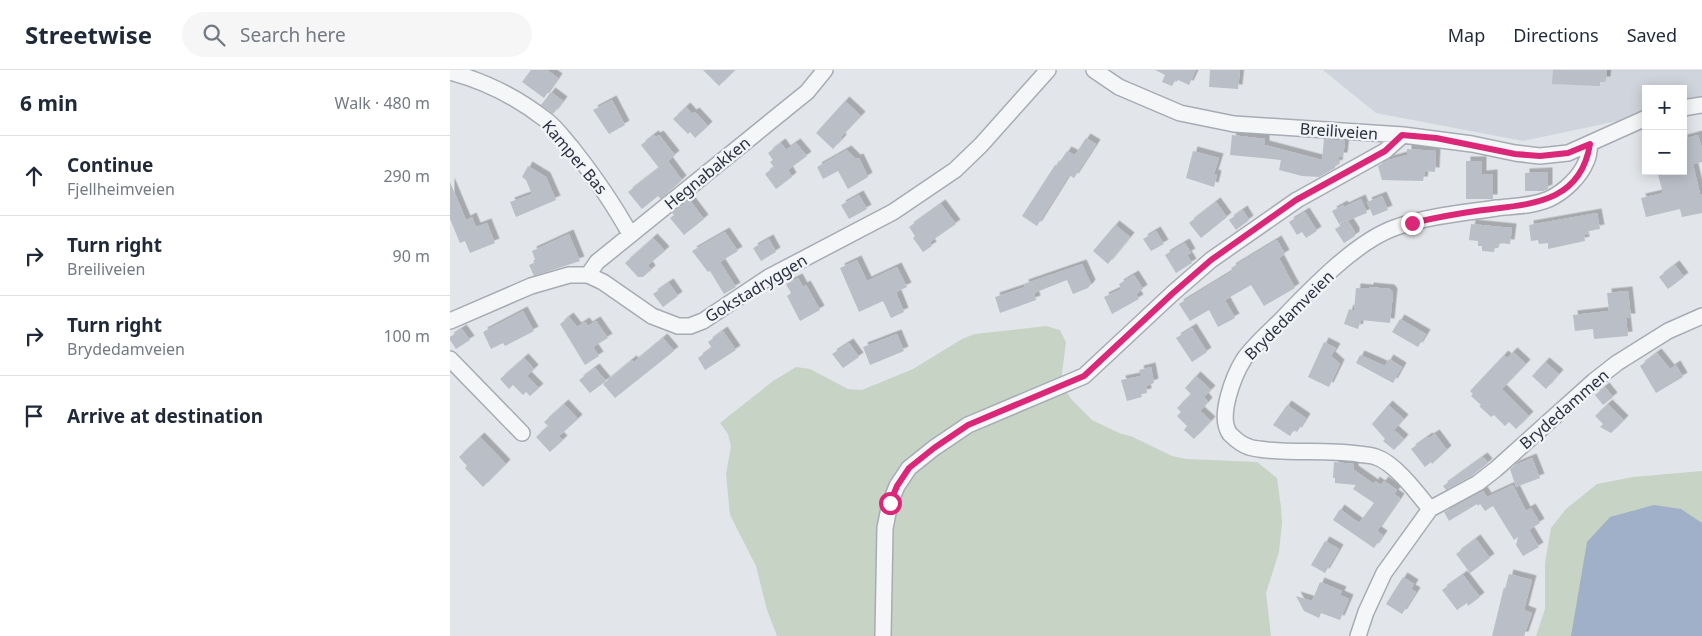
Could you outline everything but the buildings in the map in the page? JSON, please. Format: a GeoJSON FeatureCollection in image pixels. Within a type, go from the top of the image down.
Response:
{"type":"FeatureCollection","features":[{"type":"Feature","properties":{"kind":"street","name":"Hegnabakken"},"geometry":{"type":"LineString","coordinates":[[588,275],[596,262],[806,92],[825,70]]}},
{"type":"Feature","properties":{"kind":"street","name":"Gokstadryggen"},"geometry":{"type":"LineString","coordinates":[[588,275],[603,282],[652,316],[678,326],[690,326],[703,321],[769,277],[893,212],[955,170],[981,145],[1048,70]]}},
{"type":"Feature","properties":{"kind":"street","name":"Breiliveien"},"geometry":{"type":"LineString","coordinates":[[1094,70],[1119,87],[1180,112],[1225,122],[1402,135],[1463,143],[1515,154],[1540,156],[1568,153],[1642,120]]}},
{"type":"Feature","properties":{"kind":"street","name":"Kamper Bas"},"geometry":{"type":"LineString","coordinates":[[450,72],[470,77],[514,98],[548,121],[592,174],[613,203],[630,234]]}},
{"type":"Feature","properties":{"kind":"street"},"geometry":{"type":"LineString","coordinates":[[1687,107],[1702,105]]}},
{"type":"Feature","properties":{"kind":"street"},"geometry":{"type":"LineString","coordinates":[[883,636],[885,528],[893,494],[909,468],[968,425],[1084,376],[1211,260],[1296,200],[1385,151],[1402,135]]}},
{"type":"Feature","properties":{"kind":"street","name":"Brydedamveien"},"geometry":{"type":"LineString","coordinates":[[1430,509],[1392,467],[1377,457],[1338,451],[1276,451],[1249,447],[1240,443],[1227,429],[1225,418],[1226,407],[1236,373],[1253,348],[1306,294],[1351,254],[1374,237],[1393,228],[1421,221],[1455,214],[1532,204],[1548,199],[1559,193],[1573,181],[1583,168],[1587,161],[1590,144]]}},
{"type":"Feature","properties":{"kind":"street"},"geometry":{"type":"LineString","coordinates":[[450,321],[531,286],[569,275],[588,275]]}},
{"type":"Feature","properties":{"kind":"street","name":"Brydedammen"},"geometry":{"type":"LineString","coordinates":[[1430,509],[1478,483],[1496,469],[1594,381],[1617,363],[1668,331],[1702,316]]}},
{"type":"Feature","properties":{"kind":"street"},"geometry":{"type":"LineString","coordinates":[[450,359],[522,432]]}},
{"type":"Feature","properties":{"kind":"street"},"geometry":{"type":"LineString","coordinates":[[1358,636],[1366,612],[1384,572],[1430,509]]}},
{"type":"Feature","properties":{"kind":"shaded area"},"geometry":{"type":"Polygon","coordinates":[[[1323,70],[1702,70],[1702,103],[1687,106],[1687,85],[1642,85],[1642,116],[1523,141],[1376,113],[1323,70]]]}},
{"type":"Feature","properties":{"kind":"green space"},"geometry":{"type":"Polygon","coordinates":[[[1046,326],[1060,330],[1066,342],[1062,373],[1063,387],[1072,400],[1092,420],[1172,456],[1186,459],[1257,462],[1277,478],[1282,523],[1279,552],[1266,593],[1271,636],[777,636],[767,610],[756,566],[730,515],[726,474],[731,446],[728,434],[720,423],[773,381],[796,367],[810,369],[848,389],[862,390],[913,369],[962,339],[975,334],[1046,326]]]}},
{"type":"Feature","properties":{"kind":"green space"},"geometry":{"type":"Polygon","coordinates":[[[1702,471],[1702,636],[1536,636],[1545,609],[1545,563],[1551,528],[1566,509],[1597,484],[1633,477],[1702,471]]]}},
{"type":"Feature","properties":{"kind":"water"},"geometry":{"type":"Polygon","coordinates":[[[1654,505],[1681,509],[1702,523],[1702,636],[1571,636],[1587,542],[1610,517],[1654,505]]]}},
{"type":"Feature","properties":{"kind":"route"},"geometry":{"type":"LineString","coordinates":[[890,503],[897,486],[909,468],[934,448],[968,425],[1084,376],[1211,260],[1296,200],[1385,151],[1402,135],[1436,138],[1515,154],[1540,156],[1568,153],[1590,144],[1587,161],[1583,168],[1573,181],[1559,193],[1548,199],[1532,204],[1455,214],[1412,223]]}}]}
